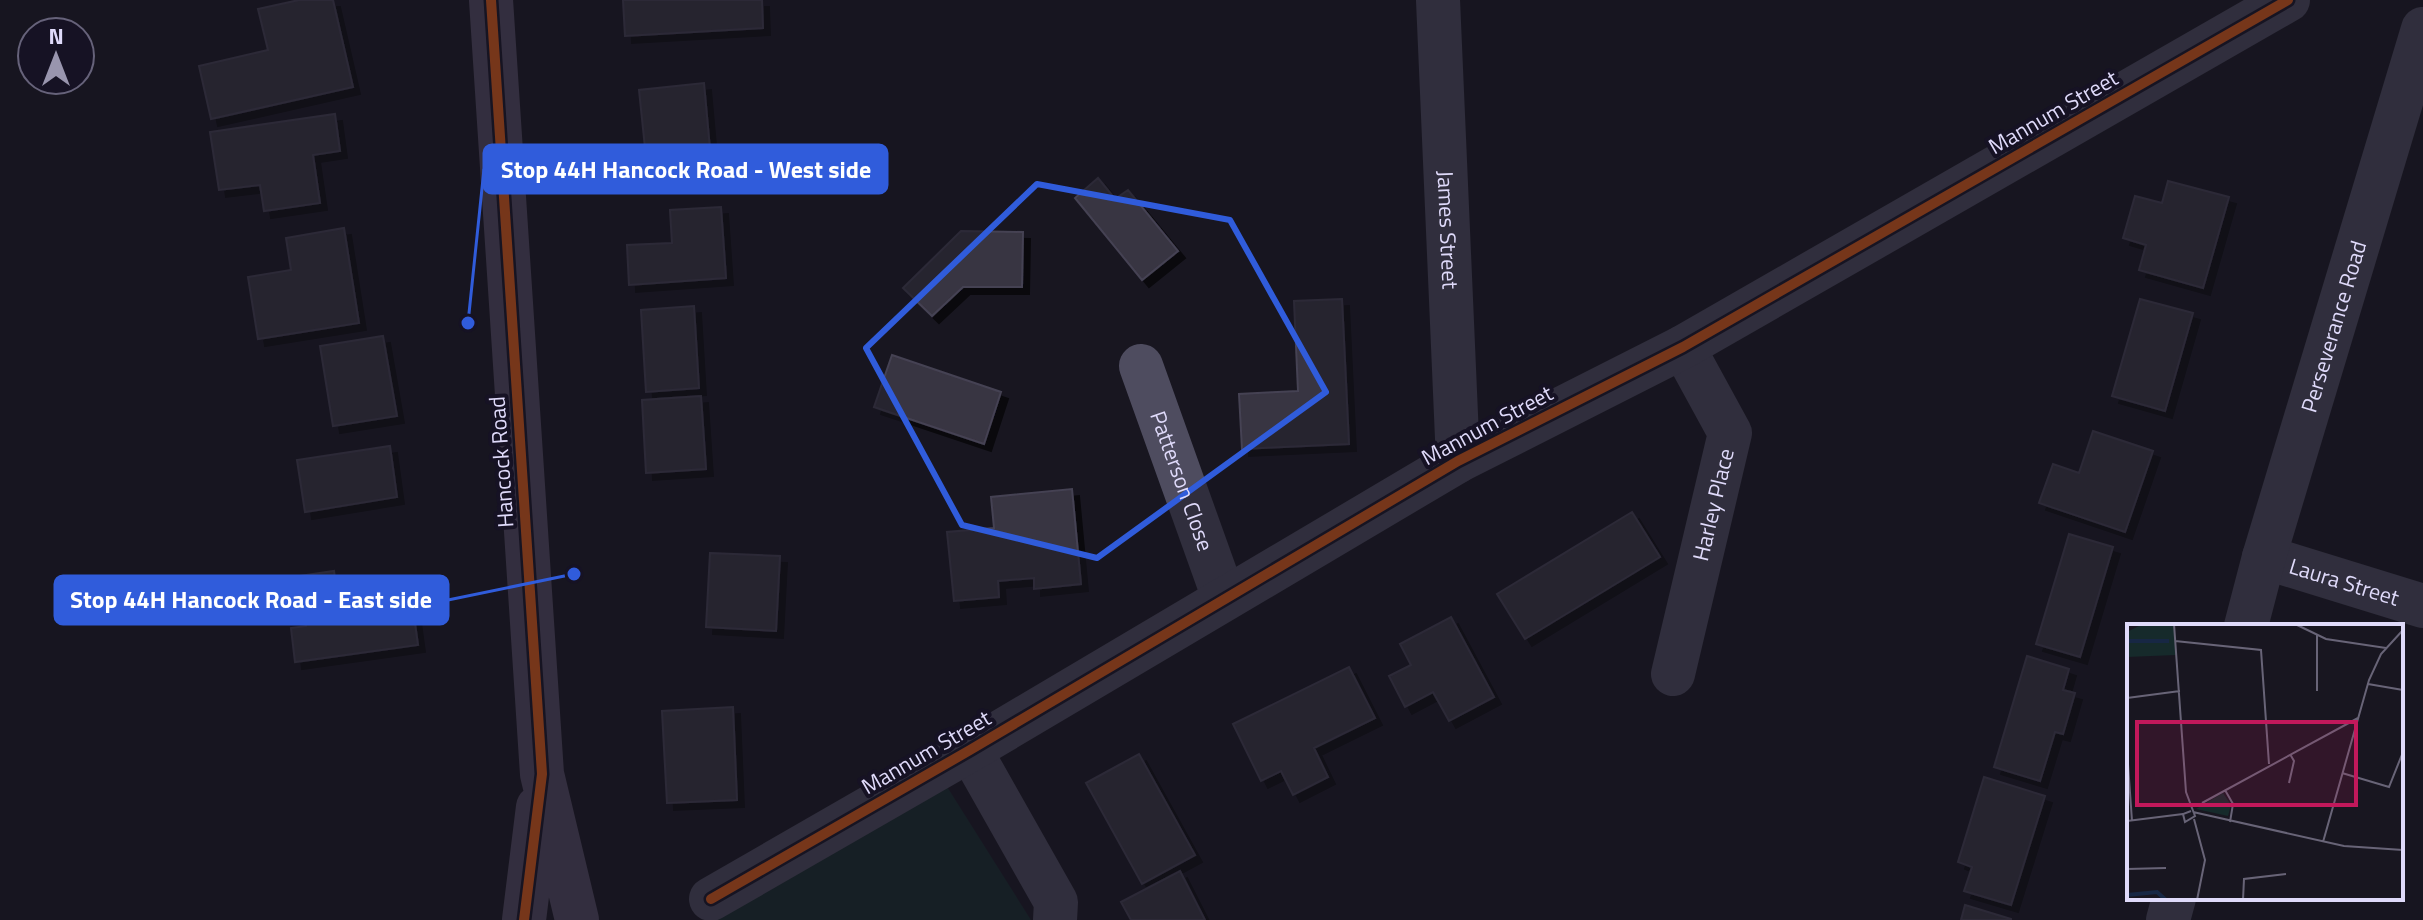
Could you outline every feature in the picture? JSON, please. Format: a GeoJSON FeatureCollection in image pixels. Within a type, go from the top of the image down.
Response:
{"type":"FeatureCollection","features":[{"type":"Feature","properties":{"kind":"main road","name":"Hancock Road"},"geometry":{"type":"LineString","coordinates":[[491,0],[542,774],[577,920]]}},
{"type":"Feature","properties":{"kind":"main road","name":"Hancock Road"},"geometry":{"type":"LineString","coordinates":[[524,920],[542,774]]}},
{"type":"Feature","properties":{"kind":"street","name":"James Street"},"geometry":{"type":"LineString","coordinates":[[1438,0],[1458,461]]}},
{"type":"Feature","properties":{"kind":"street","name":"Mannum Street"},"geometry":{"type":"LineString","coordinates":[[711,899],[970,750],[1458,461],[1683,347],[2288,0]]}},
{"type":"Feature","properties":{"kind":"street","name":"Perseverance Road"},"geometry":{"type":"LineString","coordinates":[[2247,624],[2423,29]]}},
{"type":"Feature","properties":{"kind":"street","name":"Harley Place"},"geometry":{"type":"LineString","coordinates":[[1673,674],[1730,433],[1683,347]]}},
{"type":"Feature","properties":{"kind":"street","name":"Patterson Close"},"geometry":{"type":"LineString","coordinates":[[1141,366],[1224,598]]}},
{"type":"Feature","properties":{"kind":"street","name":"Laura Street"},"geometry":{"type":"LineString","coordinates":[[2264,557],[2423,606]]}},
{"type":"Feature","properties":{"kind":"street","name":"Mannum Street"},"geometry":{"type":"LineString","coordinates":[[970,750],[1056,902],[1055,920]]}},
{"type":"Feature","properties":{"kind":"street"},"geometry":{"type":"LineString","coordinates":[[2168,920],[2173,900]]}},
{"type":"Feature","properties":{"kind":"highlighted area"},"geometry":{"type":"Polygon","coordinates":[[[1037,184],[1230,220],[1326,392],[1097,558],[962,525],[866,348],[1037,184]]]}},
{"type":"Feature","properties":{"kind":"green space"},"geometry":{"type":"Polygon","coordinates":[[[946,785],[1031,920],[711,920],[946,785]]]}},
{"type":"Feature","properties":{"kind":"building"},"geometry":{"type":"Polygon","coordinates":[[[299,0],[333,0],[353,87],[211,119],[199,66],[268,50],[258,9],[299,0]]]}},
{"type":"Feature","properties":{"kind":"building"},"geometry":{"type":"Polygon","coordinates":[[[623,0],[762,0],[763,28],[625,36],[623,0]]]}},
{"type":"Feature","properties":{"kind":"building"},"geometry":{"type":"Polygon","coordinates":[[[704,83],[711,160],[647,167],[639,90],[704,83]]]}},
{"type":"Feature","properties":{"kind":"building"},"geometry":{"type":"Polygon","coordinates":[[[335,114],[340,151],[313,155],[320,203],[264,211],[260,185],[219,190],[210,132],[335,114]]]}},
{"type":"Feature","properties":{"kind":"building"},"geometry":{"type":"Polygon","coordinates":[[[1098,178],[1115,199],[1128,190],[1178,251],[1142,280],[1075,198],[1098,178]]]}},
{"type":"Feature","properties":{"kind":"building"},"geometry":{"type":"Polygon","coordinates":[[[2168,181],[2229,197],[2203,288],[2139,270],[2146,245],[2123,238],[2135,196],[2162,203],[2168,181]]]}},
{"type":"Feature","properties":{"kind":"building"},"geometry":{"type":"Polygon","coordinates":[[[721,207],[726,278],[629,285],[627,245],[672,243],[670,210],[721,207]]]}},
{"type":"Feature","properties":{"kind":"building"},"geometry":{"type":"Polygon","coordinates":[[[344,228],[359,323],[258,339],[248,277],[291,270],[286,238],[344,228]]]}},
{"type":"Feature","properties":{"kind":"building"},"geometry":{"type":"Polygon","coordinates":[[[961,231],[1023,232],[1022,287],[963,287],[932,316],[903,288],[961,231]]]}},
{"type":"Feature","properties":{"kind":"building"},"geometry":{"type":"Polygon","coordinates":[[[1342,299],[1349,444],[1242,449],[1239,394],[1298,391],[1294,301],[1342,299]]]}},
{"type":"Feature","properties":{"kind":"building"},"geometry":{"type":"Polygon","coordinates":[[[2140,299],[2193,313],[2165,411],[2112,396],[2140,299]]]}},
{"type":"Feature","properties":{"kind":"building"},"geometry":{"type":"Polygon","coordinates":[[[694,306],[699,388],[646,392],[641,310],[694,306]]]}},
{"type":"Feature","properties":{"kind":"building"},"geometry":{"type":"Polygon","coordinates":[[[383,336],[397,416],[333,426],[320,346],[383,336]]]}},
{"type":"Feature","properties":{"kind":"building"},"geometry":{"type":"Polygon","coordinates":[[[892,355],[1001,392],[984,444],[874,407],[892,355]]]}},
{"type":"Feature","properties":{"kind":"building"},"geometry":{"type":"Polygon","coordinates":[[[701,396],[706,469],[646,473],[642,400],[701,396]]]}},
{"type":"Feature","properties":{"kind":"building"},"geometry":{"type":"Polygon","coordinates":[[[2093,431],[2153,451],[2125,532],[2039,503],[2053,464],[2079,473],[2093,431]]]}},
{"type":"Feature","properties":{"kind":"building"},"geometry":{"type":"Polygon","coordinates":[[[390,446],[397,497],[305,512],[297,460],[390,446]]]}},
{"type":"Feature","properties":{"kind":"building"},"geometry":{"type":"Polygon","coordinates":[[[1072,489],[1081,584],[1034,589],[1034,578],[998,581],[999,597],[954,601],[947,532],[994,528],[991,497],[1072,489]]]}},
{"type":"Feature","properties":{"kind":"building"},"geometry":{"type":"Polygon","coordinates":[[[1632,512],[1660,557],[1525,639],[1497,594],[1632,512]]]}},
{"type":"Feature","properties":{"kind":"building"},"geometry":{"type":"Polygon","coordinates":[[[2069,534],[2113,547],[2080,657],[2036,644],[2069,534]]]}},
{"type":"Feature","properties":{"kind":"building"},"geometry":{"type":"Polygon","coordinates":[[[710,553],[780,556],[776,631],[706,627],[710,553]]]}},
{"type":"Feature","properties":{"kind":"building"},"geometry":{"type":"Polygon","coordinates":[[[334,571],[340,615],[363,611],[361,594],[410,587],[418,645],[295,662],[291,628],[306,626],[299,576],[334,571]]]}},
{"type":"Feature","properties":{"kind":"building"},"geometry":{"type":"Polygon","coordinates":[[[1451,617],[1494,697],[1449,721],[1433,692],[1405,707],[1389,676],[1411,665],[1400,644],[1451,617]]]}},
{"type":"Feature","properties":{"kind":"building"},"geometry":{"type":"Polygon","coordinates":[[[2027,656],[2069,669],[2063,690],[2075,693],[2063,734],[2055,732],[2040,781],[1994,767],[2027,656]]]}},
{"type":"Feature","properties":{"kind":"building"},"geometry":{"type":"Polygon","coordinates":[[[1349,667],[1375,718],[1314,748],[1328,777],[1293,795],[1281,771],[1261,781],[1233,724],[1349,667]]]}},
{"type":"Feature","properties":{"kind":"building"},"geometry":{"type":"Polygon","coordinates":[[[733,707],[737,800],[667,803],[662,711],[733,707]]]}},
{"type":"Feature","properties":{"kind":"building"},"geometry":{"type":"Polygon","coordinates":[[[1139,754],[1195,855],[1142,884],[1086,783],[1139,754]]]}},
{"type":"Feature","properties":{"kind":"building"},"geometry":{"type":"Polygon","coordinates":[[[1984,777],[2045,796],[2011,905],[1964,891],[1972,867],[1958,862],[1984,777]]]}},
{"type":"Feature","properties":{"kind":"building"},"geometry":{"type":"Polygon","coordinates":[[[1180,871],[1205,920],[1131,920],[1121,902],[1180,871]]]}},
{"type":"Feature","properties":{"kind":"building"},"geometry":{"type":"Polygon","coordinates":[[[1965,905],[2011,919],[2011,920],[1961,920],[1965,905]]]}},
{"type":"Feature","properties":{"kind":"cycle path"},"geometry":{"type":"LineString","coordinates":[[491,0],[542,774],[524,920]]}},
{"type":"Feature","properties":{"kind":"cycle path"},"geometry":{"type":"LineString","coordinates":[[711,899],[970,750],[1458,461],[1683,347],[2288,0]]}},
{"type":"Feature","properties":{"kind":"place","name":"Stop 44H Hancock Road - West side"},"geometry":{"type":"Point","coordinates":[468,323]}},
{"type":"Feature","properties":{"kind":"place","name":"Stop 44H Hancock Road - East side"},"geometry":{"type":"Point","coordinates":[574,574]}}]}
